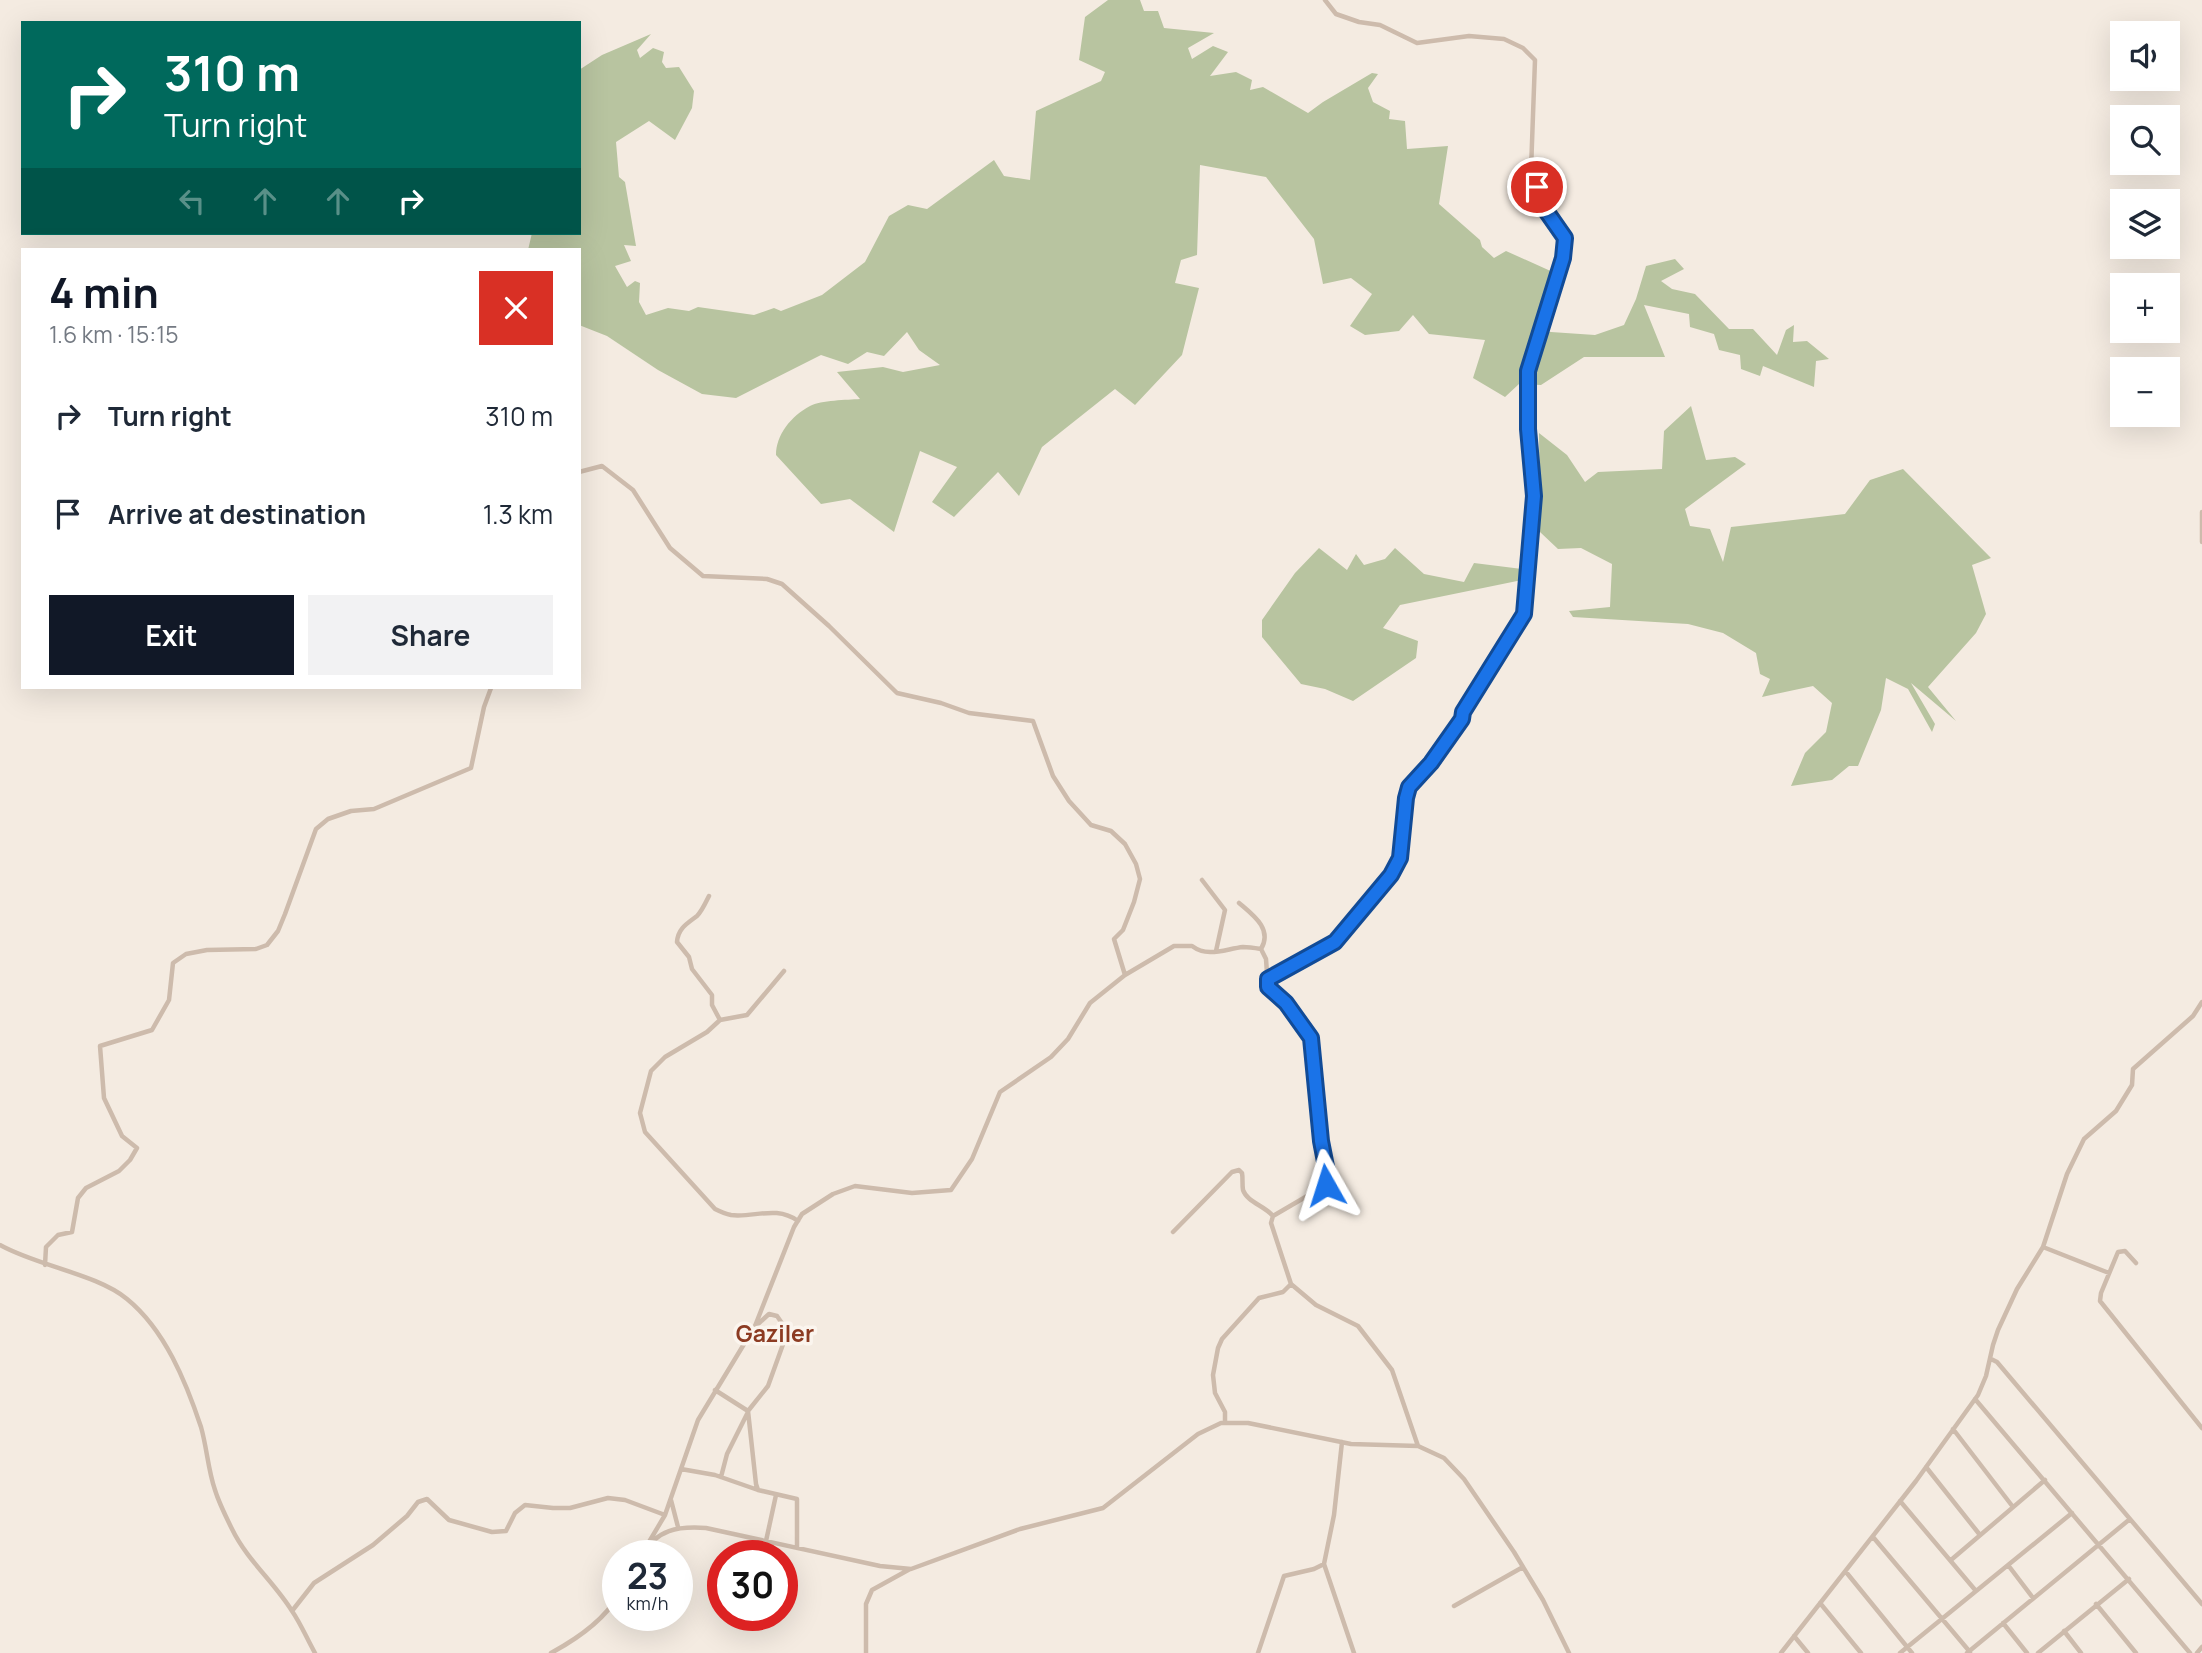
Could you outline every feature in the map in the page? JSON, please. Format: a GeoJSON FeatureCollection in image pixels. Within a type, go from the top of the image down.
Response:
{"type":"FeatureCollection","features":[{"type":"Feature","properties":{"kind":"street"},"geometry":{"type":"LineString","coordinates":[[1268,979],[1335,942],[1391,875],[1400,858],[1409,787],[1431,763],[1462,719],[1463,712],[1524,614],[1534,496],[1528,429],[1528,371],[1563,258],[1565,238],[1542,205],[1531,170],[1535,60],[1523,48],[1504,39],[1468,36],[1417,43],[1380,25],[1359,22],[1336,14],[1325,0]]}},
{"type":"Feature","properties":{"kind":"street"},"geometry":{"type":"LineString","coordinates":[[581,471],[602,466],[633,490],[670,548],[703,576],[767,579],[782,584],[897,693],[941,702],[969,713],[1033,721],[1053,776],[1069,801],[1091,825],[1111,831],[1125,844],[1136,863],[1140,879],[1134,902],[1123,930],[1114,939],[1125,975]]}},
{"type":"Feature","properties":{"kind":"street"},"geometry":{"type":"LineString","coordinates":[[2202,512],[2202,542]]}},
{"type":"Feature","properties":{"kind":"street"},"geometry":{"type":"LineString","coordinates":[[45,1265],[46,1247],[58,1236],[72,1232],[78,1198],[86,1188],[119,1171],[130,1160],[137,1147],[122,1136],[104,1098],[100,1046],[152,1030],[169,1000],[173,963],[186,954],[267,946],[281,922],[316,829],[328,819],[351,811],[374,809],[471,768],[491,689]]}},
{"type":"Feature","properties":{"kind":"street"},"geometry":{"type":"LineString","coordinates":[[1202,880],[1225,910],[1216,952]]}},
{"type":"Feature","properties":{"kind":"street"},"geometry":{"type":"LineString","coordinates":[[709,896],[698,915],[689,920],[677,935],[677,942],[689,957],[692,969],[712,995],[712,1005],[720,1020]]}},
{"type":"Feature","properties":{"kind":"street"},"geometry":{"type":"LineString","coordinates":[[1239,903],[1259,920],[1265,933],[1261,949]]}},
{"type":"Feature","properties":{"kind":"street"},"geometry":{"type":"LineString","coordinates":[[650,1540],[665,1515],[698,1420],[755,1326],[802,1214],[833,1194],[855,1186],[912,1193],[951,1190],[972,1159],[1000,1092],[1051,1057],[1068,1039],[1090,1003],[1125,975],[1174,946],[1192,946],[1199,951],[1216,952],[1246,947],[1261,949]]}},
{"type":"Feature","properties":{"kind":"street"},"geometry":{"type":"LineString","coordinates":[[1261,949],[1266,959],[1268,987],[1286,1003],[1311,1038],[1321,1141],[1328,1177],[1326,1185],[1273,1216],[1271,1223],[1291,1284],[1316,1305],[1358,1326],[1392,1370],[1418,1446]]}},
{"type":"Feature","properties":{"kind":"street"},"geometry":{"type":"LineString","coordinates":[[784,971],[747,1015],[720,1020],[708,1032],[665,1057],[651,1071],[640,1113],[645,1132],[715,1209],[731,1215],[775,1213],[791,1216],[798,1221]]}},
{"type":"Feature","properties":{"kind":"street"},"geometry":{"type":"LineString","coordinates":[[1781,1653],[1873,1537],[1975,1399],[1986,1376],[1998,1330],[2017,1289],[2043,1247],[2067,1174],[2084,1139],[2116,1111],[2132,1086],[2133,1069],[2193,1016],[2202,1002]]}},
{"type":"Feature","properties":{"kind":"street"},"geometry":{"type":"LineString","coordinates":[[1173,1232],[1232,1172],[1238,1171],[1242,1172],[1244,1194],[1267,1208],[1273,1216]]}},
{"type":"Feature","properties":{"kind":"street"},"geometry":{"type":"LineString","coordinates":[[0,1245],[16,1254],[106,1286],[124,1296],[141,1311],[159,1335],[183,1380],[201,1429],[215,1490],[232,1530],[249,1557],[292,1611],[315,1653]]}},
{"type":"Feature","properties":{"kind":"street"},"geometry":{"type":"LineString","coordinates":[[2043,1247],[2109,1273]]}},
{"type":"Feature","properties":{"kind":"street"},"geometry":{"type":"LineString","coordinates":[[2136,1262],[2125,1251],[2120,1251],[2100,1295],[2102,1305],[2202,1428]]}},
{"type":"Feature","properties":{"kind":"street"},"geometry":{"type":"LineString","coordinates":[[1225,1423],[1226,1412],[1215,1393],[1213,1376],[1222,1339],[1259,1298],[1283,1292],[1291,1284]]}},
{"type":"Feature","properties":{"kind":"street"},"geometry":{"type":"LineString","coordinates":[[721,1477],[727,1454],[748,1411],[768,1386],[786,1336],[786,1329],[777,1316],[769,1314],[755,1326]]}},
{"type":"Feature","properties":{"kind":"street"},"geometry":{"type":"LineString","coordinates":[[1991,1359],[2202,1604]]}},
{"type":"Feature","properties":{"kind":"street"},"geometry":{"type":"LineString","coordinates":[[715,1390],[748,1411]]}},
{"type":"Feature","properties":{"kind":"street"},"geometry":{"type":"LineString","coordinates":[[1975,1399],[2190,1653]]}},
{"type":"Feature","properties":{"kind":"street"},"geometry":{"type":"LineString","coordinates":[[748,1411],[758,1490]]}},
{"type":"Feature","properties":{"kind":"street"},"geometry":{"type":"LineString","coordinates":[[866,1653],[866,1604],[872,1590],[911,1569],[1020,1529],[1103,1508],[1198,1434],[1221,1423],[1248,1423],[1342,1442],[1418,1446],[1444,1458],[1464,1479],[1524,1567],[1569,1653]]}},
{"type":"Feature","properties":{"kind":"street"},"geometry":{"type":"LineString","coordinates":[[1953,1429],[2013,1507]]}},
{"type":"Feature","properties":{"kind":"street"},"geometry":{"type":"LineString","coordinates":[[1342,1442],[1334,1515],[1324,1564],[1354,1653]]}},
{"type":"Feature","properties":{"kind":"street"},"geometry":{"type":"LineString","coordinates":[[1926,1467],[1980,1535]]}},
{"type":"Feature","properties":{"kind":"street"},"geometry":{"type":"LineString","coordinates":[[681,1469],[721,1477],[758,1490],[797,1499],[797,1540]]}},
{"type":"Feature","properties":{"kind":"street"},"geometry":{"type":"LineString","coordinates":[[1951,1560],[2045,1480]]}},
{"type":"Feature","properties":{"kind":"street"},"geometry":{"type":"LineString","coordinates":[[766,1540],[776,1495]]}},
{"type":"Feature","properties":{"kind":"street"},"geometry":{"type":"LineString","coordinates":[[292,1611],[314,1583],[373,1545],[407,1516],[418,1502],[427,1499],[449,1520],[492,1532],[506,1531],[515,1513],[525,1505],[570,1508],[608,1499],[625,1500],[665,1515]]}},
{"type":"Feature","properties":{"kind":"street"},"geometry":{"type":"LineString","coordinates":[[671,1499],[678,1527]]}},
{"type":"Feature","properties":{"kind":"street"},"geometry":{"type":"LineString","coordinates":[[1900,1501],[1976,1591]]}},
{"type":"Feature","properties":{"kind":"street"},"geometry":{"type":"LineString","coordinates":[[1900,1653],[2072,1513]]}},
{"type":"Feature","properties":{"kind":"street"},"geometry":{"type":"LineString","coordinates":[[1873,1537],[1968,1652],[2130,1519]]}},
{"type":"Feature","properties":{"kind":"street"},"geometry":{"type":"LineString","coordinates":[[655,1540],[678,1527],[706,1528],[761,1540]]}},
{"type":"Feature","properties":{"kind":"street"},"geometry":{"type":"LineString","coordinates":[[798,1548],[880,1566],[911,1569]]}},
{"type":"Feature","properties":{"kind":"street"},"geometry":{"type":"LineString","coordinates":[[1258,1653],[1284,1576],[1324,1564]]}},
{"type":"Feature","properties":{"kind":"street"},"geometry":{"type":"LineString","coordinates":[[2008,1566],[2034,1598]]}},
{"type":"Feature","properties":{"kind":"street"},"geometry":{"type":"LineString","coordinates":[[1454,1606],[1524,1567]]}},
{"type":"Feature","properties":{"kind":"street"},"geometry":{"type":"LineString","coordinates":[[1846,1572],[1912,1653]]}},
{"type":"Feature","properties":{"kind":"street"},"geometry":{"type":"LineString","coordinates":[[2038,1653],[2129,1580]]}},
{"type":"Feature","properties":{"kind":"street"},"geometry":{"type":"LineString","coordinates":[[1820,1603],[1861,1653]]}},
{"type":"Feature","properties":{"kind":"street"},"geometry":{"type":"LineString","coordinates":[[2096,1604],[2136,1653]]}},
{"type":"Feature","properties":{"kind":"street"},"geometry":{"type":"LineString","coordinates":[[551,1653],[570,1643],[602,1616]]}},
{"type":"Feature","properties":{"kind":"street"},"geometry":{"type":"LineString","coordinates":[[2003,1623],[2027,1653]]}},
{"type":"Feature","properties":{"kind":"street"},"geometry":{"type":"LineString","coordinates":[[2064,1631],[2081,1653]]}},
{"type":"Feature","properties":{"kind":"street"},"geometry":{"type":"LineString","coordinates":[[1794,1636],[1808,1653]]}},
{"type":"Feature","properties":{"kind":"street"},"geometry":{"type":"LineString","coordinates":[[2197,1653],[2202,1647]]}},
{"type":"Feature","properties":{"kind":"green space"},"geometry":{"type":"Polygon","coordinates":[[[1108,0],[1140,0],[1144,11],[1158,11],[1164,28],[1214,33],[1188,48],[1192,59],[1213,46],[1228,52],[1210,76],[1236,72],[1252,80],[1250,90],[1263,87],[1308,113],[1372,73],[1378,74],[1368,88],[1373,102],[1390,111],[1389,119],[1405,121],[1407,149],[1448,146],[1439,204],[1480,240],[1482,247],[1494,258],[1506,251],[1555,273],[1538,329],[1595,335],[1624,325],[1636,299],[1646,266],[1675,259],[1684,269],[1661,281],[1672,289],[1695,294],[1729,329],[1753,329],[1777,355],[1786,330],[1794,325],[1793,342],[1807,341],[1829,359],[1816,361],[1814,387],[1763,366],[1760,376],[1741,369],[1740,355],[1719,350],[1714,334],[1690,327],[1689,314],[1644,305],[1665,357],[1584,357],[1541,385],[1519,384],[1505,397],[1473,378],[1485,340],[1429,334],[1413,315],[1399,331],[1365,335],[1350,326],[1372,294],[1351,278],[1323,284],[1314,239],[1266,177],[1200,165],[1197,255],[1181,260],[1175,283],[1199,288],[1182,355],[1135,405],[1115,389],[1042,447],[1019,496],[998,472],[954,517],[932,502],[957,467],[920,451],[894,532],[850,499],[821,504],[776,455],[782,433],[803,410],[821,403],[860,399],[837,372],[883,367],[903,372],[940,365],[919,350],[907,332],[884,356],[867,352],[848,364],[821,355],[736,398],[702,394],[658,370],[607,336],[581,326],[581,248],[528,248],[532,235],[581,235],[581,69],[602,55],[651,34],[637,50],[640,58],[653,48],[664,52],[662,62],[666,68],[679,67],[694,91],[692,108],[675,140],[649,121],[616,142],[619,177],[625,182],[636,246],[624,245],[631,261],[615,266],[627,287],[635,281],[640,283],[639,302],[646,315],[668,308],[689,311],[698,307],[754,315],[774,308],[781,311],[822,295],[865,262],[889,216],[908,205],[927,209],[994,160],[1004,176],[1030,180],[1036,111],[1101,81],[1105,72],[1079,60],[1085,17],[1108,0]]]}},
{"type":"Feature","properties":{"kind":"green space"},"geometry":{"type":"Polygon","coordinates":[[[1691,406],[1706,460],[1735,457],[1746,464],[1685,509],[1690,526],[1710,529],[1723,562],[1731,527],[1845,514],[1870,480],[1903,469],[1991,558],[1972,565],[1986,614],[1976,633],[1928,687],[1956,721],[1911,683],[1935,724],[1932,732],[1908,689],[1886,678],[1881,710],[1858,766],[1849,766],[1832,780],[1791,786],[1805,753],[1826,732],[1832,703],[1813,686],[1762,697],[1770,679],[1760,674],[1756,653],[1723,633],[1688,624],[1573,617],[1569,611],[1610,607],[1612,564],[1581,548],[1558,549],[1540,532],[1539,433],[1567,455],[1585,482],[1598,472],[1662,469],[1664,431],[1691,406]]]}},
{"type":"Feature","properties":{"kind":"green space"},"geometry":{"type":"Polygon","coordinates":[[[1319,548],[1347,570],[1356,554],[1364,565],[1385,559],[1395,548],[1424,574],[1464,582],[1474,563],[1522,569],[1522,580],[1400,605],[1383,628],[1418,641],[1416,658],[1353,701],[1325,689],[1301,684],[1262,637],[1262,620],[1295,573],[1319,548]]]}},
{"type":"Feature","properties":{"kind":"district","name":"Gaziler"},"geometry":{"type":"Point","coordinates":[775,1333]}},
{"type":"Feature","properties":{"kind":"route"},"geometry":{"type":"LineString","coordinates":[[1326,1185],[1328,1177],[1321,1141],[1311,1038],[1286,1003],[1268,987],[1268,979],[1335,942],[1391,875],[1400,858],[1409,787],[1431,763],[1462,719],[1463,712],[1524,614],[1534,496],[1528,429],[1528,371],[1563,258],[1565,238],[1542,205],[1537,187]]}}]}
